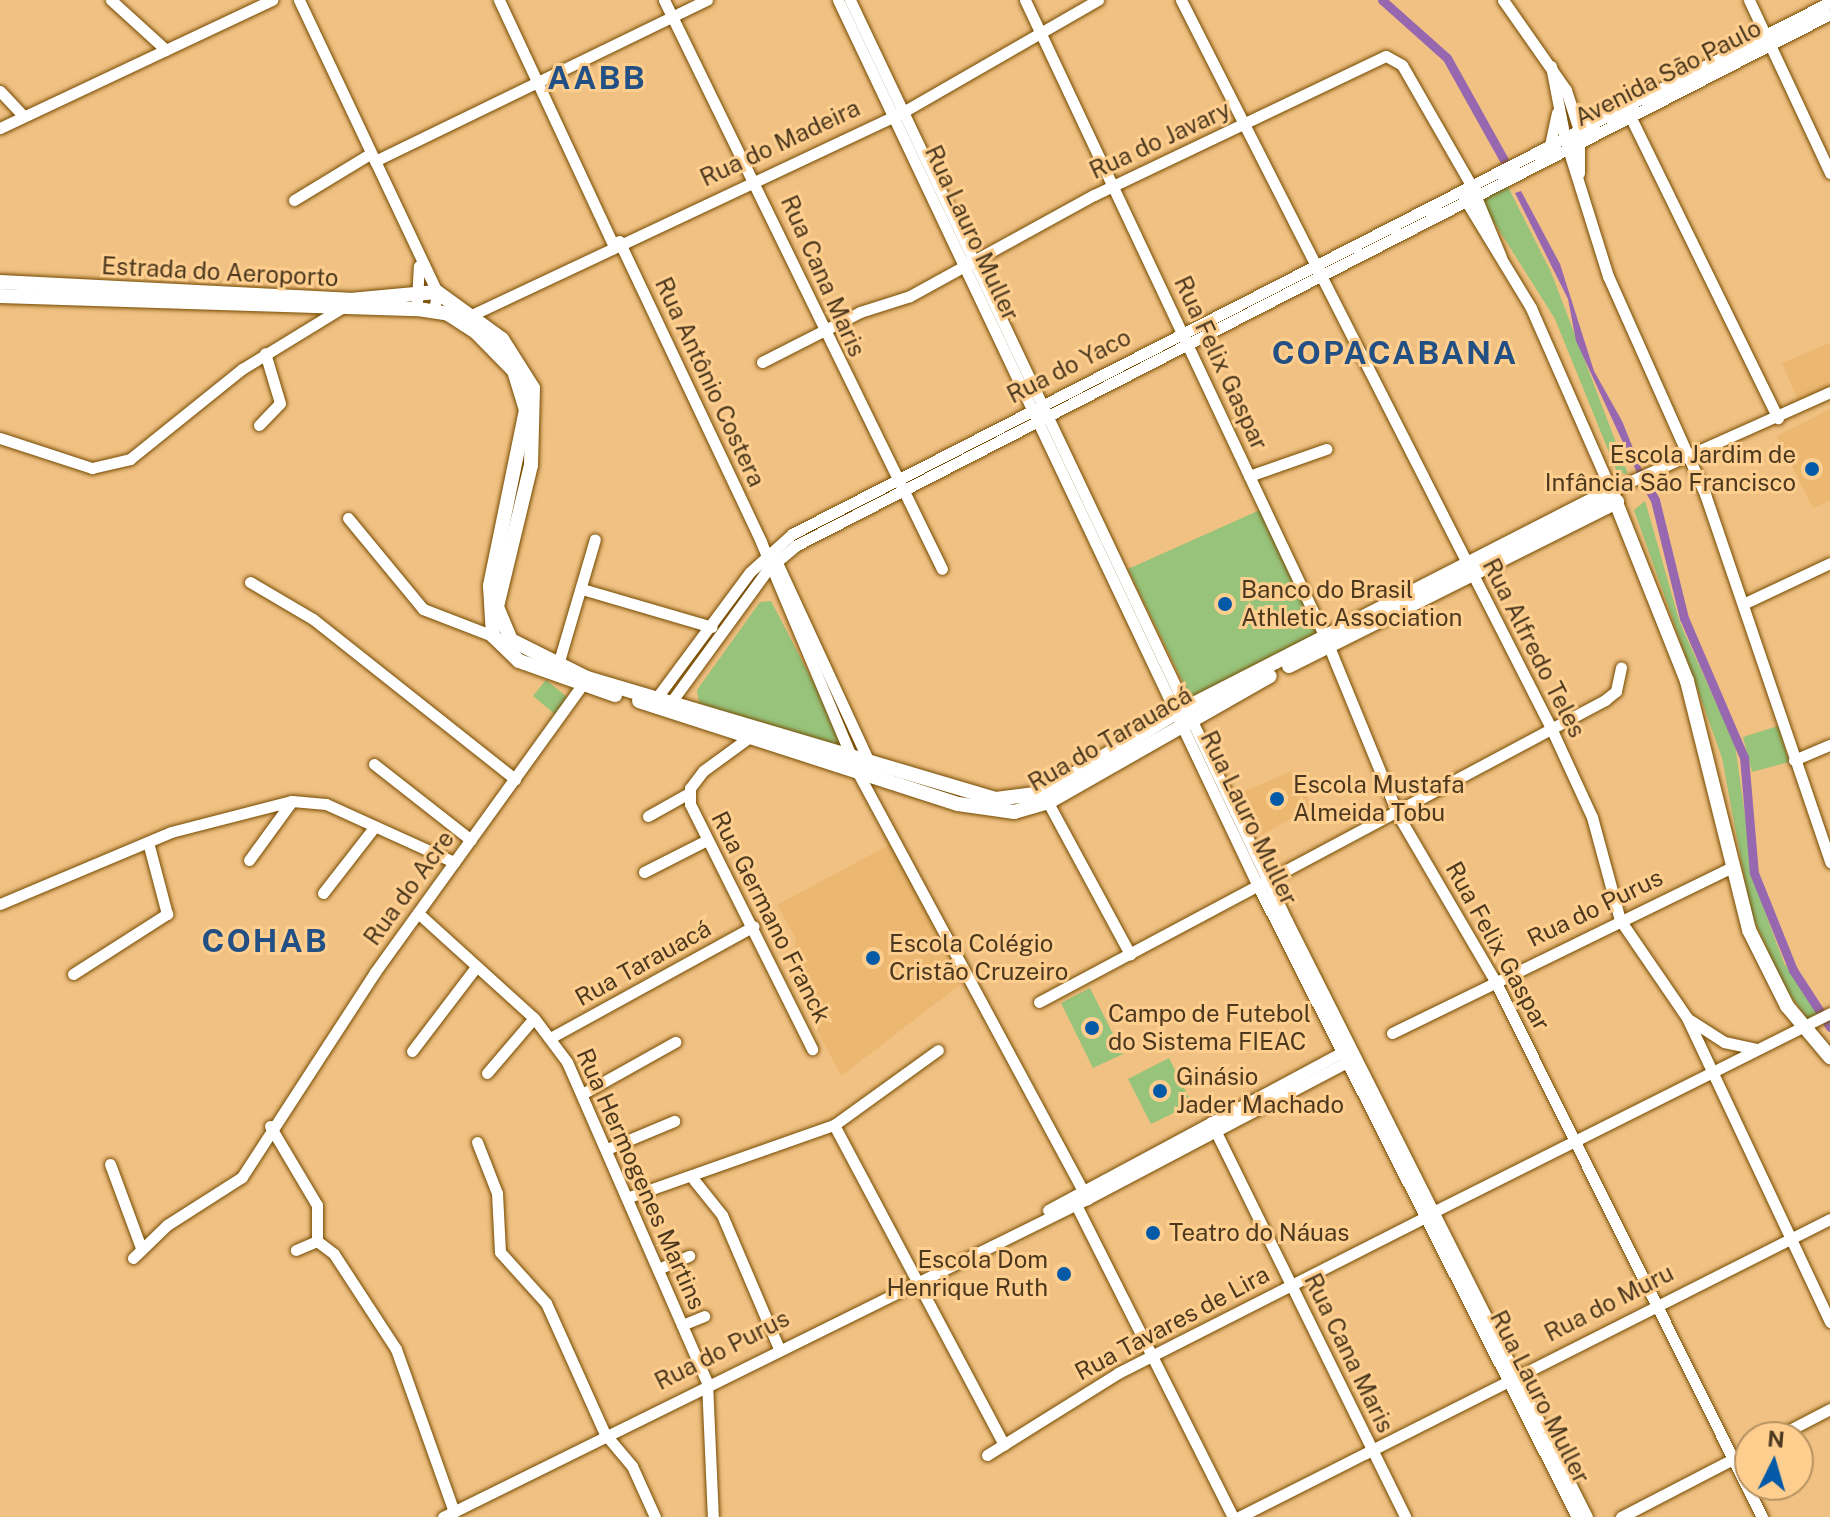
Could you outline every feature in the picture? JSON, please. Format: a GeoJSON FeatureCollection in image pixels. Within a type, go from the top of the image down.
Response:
{"type":"FeatureCollection","features":[{"type":"Feature","properties":{"kind":"main road","name":"Estrada do Aeroporto"},"geometry":{"type":"LineString","coordinates":[[0,282],[346,305]]}},
{"type":"Feature","properties":{"kind":"main road"},"geometry":{"type":"LineString","coordinates":[[437,292],[474,314],[523,363],[533,388],[536,428],[490,586],[493,636],[519,661],[756,732]]}},
{"type":"Feature","properties":{"kind":"main road","name":"Estrada do Aeroporto"},"geometry":{"type":"LineString","coordinates":[[373,305],[416,293],[437,292]]}},
{"type":"Feature","properties":{"kind":"main road","name":"Estrada do Aeroporto"},"geometry":{"type":"LineString","coordinates":[[0,296],[373,305],[418,309]]}},
{"type":"Feature","properties":{"kind":"main road"},"geometry":{"type":"LineString","coordinates":[[418,309],[434,311],[476,332],[514,371],[526,410],[519,485],[498,618],[511,640],[556,671]]}},
{"type":"Feature","properties":{"kind":"main road"},"geometry":{"type":"LineString","coordinates":[[1619,494],[1687,681],[1732,867],[1757,950],[1821,1019],[1830,1057]]}},
{"type":"Feature","properties":{"kind":"main road","name":"Rua do Tarauacá"},"geometry":{"type":"LineString","coordinates":[[756,732],[868,777],[996,799],[1046,798],[1182,717],[1619,494]]}},
{"type":"Feature","properties":{"kind":"main road","name":"Rua do Tarauacá"},"geometry":{"type":"LineString","coordinates":[[756,732],[854,758],[868,777]]}},
{"type":"Feature","properties":{"kind":"street"},"geometry":{"type":"LineString","coordinates":[[111,0],[166,50]]}},
{"type":"Feature","properties":{"kind":"street"},"geometry":{"type":"LineString","coordinates":[[0,128],[272,0]]}},
{"type":"Feature","properties":{"kind":"street"},"geometry":{"type":"LineString","coordinates":[[299,0],[419,266],[437,292],[434,311]]}},
{"type":"Feature","properties":{"kind":"street","name":"Rua Antônio Costera"},"geometry":{"type":"LineString","coordinates":[[499,0],[768,555],[868,777],[1078,1196],[1151,1357],[1236,1517]]}},
{"type":"Feature","properties":{"kind":"street","name":"Rua Cana Maris"},"geometry":{"type":"LineString","coordinates":[[664,0],[756,179],[822,332],[942,569]]}},
{"type":"Feature","properties":{"kind":"street"},"geometry":{"type":"LineString","coordinates":[[294,200],[372,157],[540,82],[707,0]]}},
{"type":"Feature","properties":{"kind":"street","name":"Rua Lauro Muller"},"geometry":{"type":"LineString","coordinates":[[838,0],[898,114],[969,264],[1049,416],[1182,717]]}},
{"type":"Feature","properties":{"kind":"street","name":"Rua Lauro Muller"},"geometry":{"type":"LineString","coordinates":[[850,0],[898,114]]}},
{"type":"Feature","properties":{"kind":"street","name":"Rua Felix Gaspar"},"geometry":{"type":"LineString","coordinates":[[1025,0],[1327,642],[1398,815],[1495,981],[1659,1302],[1734,1459]]}},
{"type":"Feature","properties":{"kind":"street","name":"Rua do Madeira"},"geometry":{"type":"LineString","coordinates":[[474,314],[616,242],[898,114],[1098,0]]}},
{"type":"Feature","properties":{"kind":"street","name":"Rua Alfredo Teles"},"geometry":{"type":"LineString","coordinates":[[1181,0],[1321,267],[1551,728],[1592,817],[1620,920],[1687,1018],[1713,1069],[1787,1238],[1830,1322]]}},
{"type":"Feature","properties":{"kind":"street"},"geometry":{"type":"LineString","coordinates":[[1503,0],[1551,66],[1574,111],[1581,143],[1578,180]]}},
{"type":"Feature","properties":{"kind":"street"},"geometry":{"type":"LineString","coordinates":[[1749,0],[1766,43],[1830,173]]}},
{"type":"Feature","properties":{"kind":"street","name":"Avenida São Paulo"},"geometry":{"type":"LineString","coordinates":[[1766,43],[1830,2]]}},
{"type":"Feature","properties":{"kind":"street","name":"Avenida São Paulo"},"geometry":{"type":"LineString","coordinates":[[1566,144],[1581,143],[1628,113],[1830,14]]}},
{"type":"Feature","properties":{"kind":"street","name":"Rua do Javary"},"geometry":{"type":"LineString","coordinates":[[762,362],[969,264],[1115,186],[1246,124],[1367,61],[1397,59],[1461,172],[1466,187]]}},
{"type":"Feature","properties":{"kind":"street"},"geometry":{"type":"LineString","coordinates":[[1551,66],[1566,144],[1627,325],[1687,459],[1743,604],[1830,862]]}},
{"type":"Feature","properties":{"kind":"street"},"geometry":{"type":"LineString","coordinates":[[0,91],[23,116]]}},
{"type":"Feature","properties":{"kind":"street"},"geometry":{"type":"LineString","coordinates":[[1549,150],[1558,108]]}},
{"type":"Feature","properties":{"kind":"street"},"geometry":{"type":"LineString","coordinates":[[1574,111],[1597,122]]}},
{"type":"Feature","properties":{"kind":"street"},"geometry":{"type":"LineString","coordinates":[[1628,113],[1778,418]]}},
{"type":"Feature","properties":{"kind":"street","name":"Avenida São Paulo"},"geometry":{"type":"LineString","coordinates":[[1566,144],[1579,130],[1628,113]]}},
{"type":"Feature","properties":{"kind":"street","name":"Rua do Yaco"},"geometry":{"type":"LineString","coordinates":[[898,485],[1049,416],[1466,187],[1566,144]]}},
{"type":"Feature","properties":{"kind":"street","name":"Rua do Yaco"},"geometry":{"type":"LineString","coordinates":[[1321,267],[1547,164],[1566,144]]}},
{"type":"Feature","properties":{"kind":"street"},"geometry":{"type":"LineString","coordinates":[[1547,164],[1566,165],[1578,180]]}},
{"type":"Feature","properties":{"kind":"street"},"geometry":{"type":"LineString","coordinates":[[1466,187],[1619,494],[1830,392]]}},
{"type":"Feature","properties":{"kind":"street","name":"Rua Lauro Muller"},"geometry":{"type":"LineString","coordinates":[[969,264],[1029,410],[1348,1055],[1572,1497],[1587,1517]]}},
{"type":"Feature","properties":{"kind":"street"},"geometry":{"type":"LineString","coordinates":[[418,309],[419,266]]}},
{"type":"Feature","properties":{"kind":"street"},"geometry":{"type":"LineString","coordinates":[[0,438],[70,463],[113,466],[185,420],[265,353],[346,305]]}},
{"type":"Feature","properties":{"kind":"street","name":"Rua do Yaco"},"geometry":{"type":"LineString","coordinates":[[661,702],[708,626],[768,555],[1029,410],[1185,339]]}},
{"type":"Feature","properties":{"kind":"street"},"geometry":{"type":"LineString","coordinates":[[259,425],[280,403],[265,353]]}},
{"type":"Feature","properties":{"kind":"street"},"geometry":{"type":"LineString","coordinates":[[1249,476],[1326,449]]}},
{"type":"Feature","properties":{"kind":"street"},"geometry":{"type":"LineString","coordinates":[[348,518],[423,609],[493,636]]}},
{"type":"Feature","properties":{"kind":"street"},"geometry":{"type":"LineString","coordinates":[[556,671],[595,539]]}},
{"type":"Feature","properties":{"kind":"street","name":"Rua do Yaco"},"geometry":{"type":"LineString","coordinates":[[661,702],[721,631],[768,555]]}},
{"type":"Feature","properties":{"kind":"street"},"geometry":{"type":"LineString","coordinates":[[1743,604],[1830,563]]}},
{"type":"Feature","properties":{"kind":"street"},"geometry":{"type":"LineString","coordinates":[[250,582],[313,619],[515,779]]}},
{"type":"Feature","properties":{"kind":"street"},"geometry":{"type":"LineString","coordinates":[[582,589],[721,631]]}},
{"type":"Feature","properties":{"kind":"street"},"geometry":{"type":"LineString","coordinates":[[1039,1002],[1398,815],[1443,781],[1612,696],[1621,668]]}},
{"type":"Feature","properties":{"kind":"street","name":"Rua do Acre"},"geometry":{"type":"LineString","coordinates":[[110,1164],[137,1253],[174,1220],[228,1192],[270,1126],[418,913],[585,683]]}},
{"type":"Feature","properties":{"kind":"street","name":"Rua Antônio Costera"},"geometry":{"type":"LineString","coordinates":[[842,717],[854,758]]}},
{"type":"Feature","properties":{"kind":"street","name":"Rua Germano Franck"},"geometry":{"type":"LineString","coordinates":[[756,732],[703,771],[689,793],[703,842],[754,926],[812,1049]]}},
{"type":"Feature","properties":{"kind":"street"},"geometry":{"type":"LineString","coordinates":[[1794,760],[1830,745]]}},
{"type":"Feature","properties":{"kind":"street"},"geometry":{"type":"LineString","coordinates":[[374,764],[471,840]]}},
{"type":"Feature","properties":{"kind":"street"},"geometry":{"type":"LineString","coordinates":[[648,816],[689,793]]}},
{"type":"Feature","properties":{"kind":"street"},"geometry":{"type":"LineString","coordinates":[[1046,798],[1130,954]]}},
{"type":"Feature","properties":{"kind":"street"},"geometry":{"type":"LineString","coordinates":[[249,860],[292,801]]}},
{"type":"Feature","properties":{"kind":"street"},"geometry":{"type":"LineString","coordinates":[[0,904],[148,842],[292,801],[326,804],[372,830],[454,862]]}},
{"type":"Feature","properties":{"kind":"street"},"geometry":{"type":"LineString","coordinates":[[323,893],[372,830]]}},
{"type":"Feature","properties":{"kind":"street"},"geometry":{"type":"LineString","coordinates":[[73,974],[152,930],[167,914],[168,899],[148,842]]}},
{"type":"Feature","properties":{"kind":"street"},"geometry":{"type":"LineString","coordinates":[[644,872],[703,842]]}},
{"type":"Feature","properties":{"kind":"street","name":"Rua do Purus"},"geometry":{"type":"LineString","coordinates":[[1392,1033],[1732,867]]}},
{"type":"Feature","properties":{"kind":"street","name":"Rua Hermogenes Martins"},"geometry":{"type":"LineString","coordinates":[[418,913],[552,1037],[582,1094],[707,1382],[713,1517]]}},
{"type":"Feature","properties":{"kind":"street","name":"Rua Tarauacá"},"geometry":{"type":"LineString","coordinates":[[552,1037],[754,926]]}},
{"type":"Feature","properties":{"kind":"street"},"geometry":{"type":"LineString","coordinates":[[412,1051],[476,967]]}},
{"type":"Feature","properties":{"kind":"street"},"geometry":{"type":"LineString","coordinates":[[487,1073],[534,1018]]}},
{"type":"Feature","properties":{"kind":"street"},"geometry":{"type":"LineString","coordinates":[[1687,1018],[1724,1042],[1762,1050]]}},
{"type":"Feature","properties":{"kind":"street","name":"Rua Tavares de Lira"},"geometry":{"type":"LineString","coordinates":[[987,1455],[1151,1357],[1576,1142],[1713,1069],[1762,1050],[1821,1019]]}},
{"type":"Feature","properties":{"kind":"street"},"geometry":{"type":"LineString","coordinates":[[582,1094],[675,1042]]}},
{"type":"Feature","properties":{"kind":"street"},"geometry":{"type":"LineString","coordinates":[[629,1197],[694,1180],[834,1125],[938,1050]]}},
{"type":"Feature","properties":{"kind":"street","name":"Rua do Purus"},"geometry":{"type":"LineString","coordinates":[[448,1514],[1024,1225],[1348,1055]]}},
{"type":"Feature","properties":{"kind":"street"},"geometry":{"type":"LineString","coordinates":[[607,1149],[674,1121]]}},
{"type":"Feature","properties":{"kind":"street"},"geometry":{"type":"LineString","coordinates":[[834,1125],[1004,1445]]}},
{"type":"Feature","properties":{"kind":"street"},"geometry":{"type":"LineString","coordinates":[[270,1126],[317,1205],[317,1241]]}},
{"type":"Feature","properties":{"kind":"street","name":"Rua Cana Maris"},"geometry":{"type":"LineString","coordinates":[[1213,1127],[1405,1517]]}},
{"type":"Feature","properties":{"kind":"street"},"geometry":{"type":"LineString","coordinates":[[477,1142],[497,1193],[500,1252],[546,1303],[605,1434],[632,1466],[655,1517]]}},
{"type":"Feature","properties":{"kind":"street"},"geometry":{"type":"LineString","coordinates":[[694,1180],[722,1215],[778,1346]]}},
{"type":"Feature","properties":{"kind":"street","name":"Rua do Muru"},"geometry":{"type":"LineString","coordinates":[[1236,1517],[1369,1446],[1830,1219]]}},
{"type":"Feature","properties":{"kind":"street"},"geometry":{"type":"LineString","coordinates":[[296,1250],[317,1241]]}},
{"type":"Feature","properties":{"kind":"street"},"geometry":{"type":"LineString","coordinates":[[317,1241],[334,1254],[396,1349],[448,1514]]}},
{"type":"Feature","properties":{"kind":"street"},"geometry":{"type":"LineString","coordinates":[[658,1269],[689,1256]]}},
{"type":"Feature","properties":{"kind":"street"},"geometry":{"type":"LineString","coordinates":[[682,1325],[704,1316]]}},
{"type":"Feature","properties":{"kind":"street"},"geometry":{"type":"LineString","coordinates":[[1807,1421],[1830,1409]]}},
{"type":"Feature","properties":{"kind":"street"},"geometry":{"type":"LineString","coordinates":[[1621,1517],[1734,1459]]}},
{"type":"Feature","properties":{"kind":"street","name":"Rua Lauro Muller"},"geometry":{"type":"LineString","coordinates":[[1572,1497],[1577,1517]]}},
{"type":"Feature","properties":{"kind":"shaded area"},"geometry":{"type":"Polygon","coordinates":[[[1521,191],[1560,264],[1594,371],[1622,421],[1644,475],[1639,477],[1576,341],[1568,299],[1515,193],[1521,191]]]}},
{"type":"Feature","properties":{"kind":"shaded area"},"geometry":{"type":"Polygon","coordinates":[[[1830,343],[1830,387],[1799,403],[1782,363],[1830,343]]]}},
{"type":"Feature","properties":{"kind":"shaded area","name":"Escola Jardim de Infância São Francisco"},"geometry":{"type":"Polygon","coordinates":[[[1830,409],[1830,501],[1813,508],[1777,436],[1830,409]]]}},
{"type":"Feature","properties":{"kind":"shaded area","name":"Escola Mustafa Almeida Tobu"},"geometry":{"type":"Polygon","coordinates":[[[1294,770],[1312,807],[1262,835],[1243,792],[1294,770]]]}},
{"type":"Feature","properties":{"kind":"shaded area","name":"Escola Colégio Cristão Cruzeiro"},"geometry":{"type":"Polygon","coordinates":[[[893,843],[965,981],[841,1076],[790,977],[796,939],[777,905],[893,843]]]}},
{"type":"Feature","properties":{"kind":"green space"},"geometry":{"type":"Polygon","coordinates":[[[1507,185],[1551,272],[1628,474],[1617,472],[1555,319],[1480,200],[1507,185]]]}},
{"type":"Feature","properties":{"kind":"green space"},"geometry":{"type":"Polygon","coordinates":[[[1645,501],[1680,623],[1735,745],[1755,885],[1784,963],[1821,1017],[1809,1020],[1786,990],[1751,913],[1722,758],[1634,510],[1645,501]]]}},
{"type":"Feature","properties":{"kind":"green space","name":"Banco do Brasil Athletic Association"},"geometry":{"type":"Polygon","coordinates":[[[1260,510],[1321,639],[1193,703],[1128,569],[1260,510]]]}},
{"type":"Feature","properties":{"kind":"green space"},"geometry":{"type":"Polygon","coordinates":[[[771,601],[844,741],[842,750],[699,703],[697,690],[760,602],[771,601]]]}},
{"type":"Feature","properties":{"kind":"green space"},"geometry":{"type":"Polygon","coordinates":[[[546,680],[567,697],[557,716],[533,696],[546,680]]]}},
{"type":"Feature","properties":{"kind":"green space"},"geometry":{"type":"Polygon","coordinates":[[[1778,726],[1789,762],[1752,772],[1743,737],[1778,726]]]}},
{"type":"Feature","properties":{"kind":"green space","name":"Campo de Futebol do Sistema FIEAC"},"geometry":{"type":"Polygon","coordinates":[[[1090,988],[1123,1054],[1093,1068],[1061,1003],[1090,988]]]}},
{"type":"Feature","properties":{"kind":"green space","name":"Ginásio Jader Machado"},"geometry":{"type":"Polygon","coordinates":[[[1169,1058],[1192,1104],[1151,1124],[1128,1079],[1169,1058]]]}},
{"type":"Feature","properties":{"kind":"waterway"},"geometry":{"type":"LineString","coordinates":[[1382,0],[1447,58],[1504,160]]}},
{"type":"Feature","properties":{"kind":"waterway"},"geometry":{"type":"LineString","coordinates":[[1640,473],[1655,500],[1684,618],[1744,757],[1754,873],[1793,970],[1830,1027]]}},
{"type":"Feature","properties":{"kind":"place","name":"Escola Jardim de Infância São Francisco"},"geometry":{"type":"Point","coordinates":[1812,469]}},
{"type":"Feature","properties":{"kind":"place","name":"Banco do Brasil Athletic Association"},"geometry":{"type":"Point","coordinates":[1225,604]}},
{"type":"Feature","properties":{"kind":"place","name":"Escola Mustafa Almeida Tobu"},"geometry":{"type":"Point","coordinates":[1277,799]}},
{"type":"Feature","properties":{"kind":"place","name":"Escola Colégio Cristão Cruzeiro"},"geometry":{"type":"Point","coordinates":[873,958]}},
{"type":"Feature","properties":{"kind":"place","name":"Campo de Futebol do Sistema FIEAC"},"geometry":{"type":"Point","coordinates":[1092,1028]}},
{"type":"Feature","properties":{"kind":"place","name":"Ginásio Jader Machado"},"geometry":{"type":"Point","coordinates":[1160,1091]}},
{"type":"Feature","properties":{"kind":"place","name":"Teatro do Náuas"},"geometry":{"type":"Point","coordinates":[1153,1233]}},
{"type":"Feature","properties":{"kind":"place","name":"Escola Dom Henrique Ruth"},"geometry":{"type":"Point","coordinates":[1064,1274]}},
{"type":"Feature","properties":{"kind":"district","name":"AABB"},"geometry":{"type":"Point","coordinates":[597,78]}},
{"type":"Feature","properties":{"kind":"district","name":"COPACABANA"},"geometry":{"type":"Point","coordinates":[1395,353]}},
{"type":"Feature","properties":{"kind":"district","name":"COHAB"},"geometry":{"type":"Point","coordinates":[265,941]}}]}
